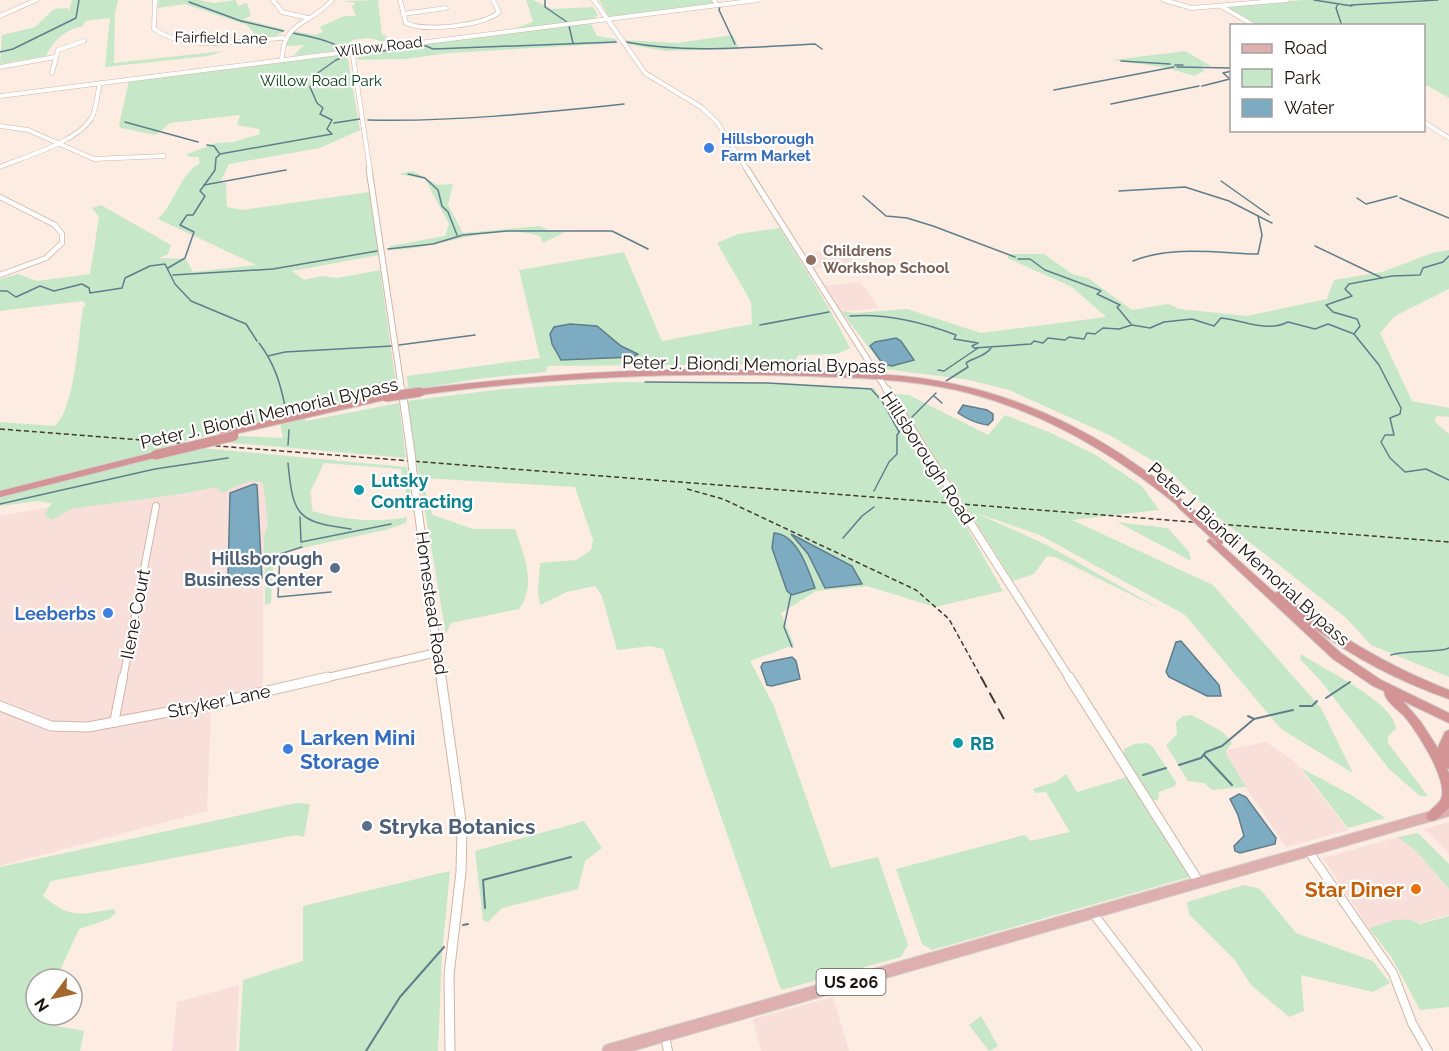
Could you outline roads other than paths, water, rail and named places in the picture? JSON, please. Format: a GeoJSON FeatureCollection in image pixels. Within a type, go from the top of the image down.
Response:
{"type":"FeatureCollection","features":[{"type":"Feature","properties":{"kind":"highway","name":"Peter J. Biondi Memorial Bypass"},"geometry":{"type":"LineString","coordinates":[[0,494],[222,434],[420,394],[510,384],[607,377],[877,379],[960,387],[1005,400],[1046,416],[1122,458],[1216,541],[1323,644],[1377,684],[1449,718]]}},
{"type":"Feature","properties":{"kind":"highway","name":"Peter J. Biondi Memorial Bypass"},"geometry":{"type":"LineString","coordinates":[[0,489],[387,400]]}},
{"type":"Feature","properties":{"kind":"highway","name":"Peter J. Biondi Memorial Bypass"},"geometry":{"type":"LineString","coordinates":[[1216,541],[1292,606],[1340,641],[1387,668],[1449,695]]}},
{"type":"Feature","properties":{"kind":"highway"},"geometry":{"type":"LineString","coordinates":[[1377,684],[1420,727],[1449,790],[1446,803],[1432,816]]}},
{"type":"Feature","properties":{"kind":"highway"},"geometry":{"type":"LineString","coordinates":[[1449,735],[1443,747],[1449,764]]}},
{"type":"Feature","properties":{"kind":"main road","name":"US 206"},"geometry":{"type":"LineString","coordinates":[[609,1051],[1449,811]]}},
{"type":"Feature","properties":{"kind":"street"},"geometry":{"type":"LineString","coordinates":[[0,16],[36,0]]}},
{"type":"Feature","properties":{"kind":"street","name":"Fairfield Lane"},"geometry":{"type":"LineString","coordinates":[[155,0],[154,29],[167,37],[192,41],[283,38]]}},
{"type":"Feature","properties":{"kind":"street"},"geometry":{"type":"LineString","coordinates":[[273,0],[282,12],[308,19]]}},
{"type":"Feature","properties":{"kind":"street"},"geometry":{"type":"LineString","coordinates":[[282,59],[283,38],[291,29],[326,8],[332,0]]}},
{"type":"Feature","properties":{"kind":"street"},"geometry":{"type":"LineString","coordinates":[[400,0],[406,23],[415,27],[484,22],[499,12],[493,0]]}},
{"type":"Feature","properties":{"kind":"street","name":"Hillsborough Road"},"geometry":{"type":"LineString","coordinates":[[594,0],[605,19],[645,73],[701,107],[717,122],[877,379],[1198,881]]}},
{"type":"Feature","properties":{"kind":"street"},"geometry":{"type":"LineString","coordinates":[[714,0],[717,5]]}},
{"type":"Feature","properties":{"kind":"street","name":"Willow Road"},"geometry":{"type":"LineString","coordinates":[[0,96],[758,0]]}},
{"type":"Feature","properties":{"kind":"street"},"geometry":{"type":"LineString","coordinates":[[1164,0],[1189,8],[1287,0]]}},
{"type":"Feature","properties":{"kind":"street"},"geometry":{"type":"LineString","coordinates":[[1221,6],[1252,24]]}},
{"type":"Feature","properties":{"kind":"street"},"geometry":{"type":"LineString","coordinates":[[403,14],[446,8]]}},
{"type":"Feature","properties":{"kind":"street"},"geometry":{"type":"LineString","coordinates":[[460,25],[464,36]]}},
{"type":"Feature","properties":{"kind":"street"},"geometry":{"type":"LineString","coordinates":[[52,73],[55,57],[60,49],[84,41]]}},
{"type":"Feature","properties":{"kind":"street","name":"Homestead Road"},"geometry":{"type":"LineString","coordinates":[[352,50],[411,453],[462,828],[461,872],[449,975],[450,1051]]}},
{"type":"Feature","properties":{"kind":"street"},"geometry":{"type":"LineString","coordinates":[[0,67],[55,57]]}},
{"type":"Feature","properties":{"kind":"street"},"geometry":{"type":"LineString","coordinates":[[0,167],[77,132],[90,120],[100,83]]}},
{"type":"Feature","properties":{"kind":"street"},"geometry":{"type":"LineString","coordinates":[[1425,123],[1449,138]]}},
{"type":"Feature","properties":{"kind":"street"},"geometry":{"type":"LineString","coordinates":[[0,126],[28,130],[96,159],[164,156]]}},
{"type":"Feature","properties":{"kind":"street"},"geometry":{"type":"LineString","coordinates":[[0,197],[55,225],[63,237],[53,253],[38,263],[0,275]]}},
{"type":"Feature","properties":{"kind":"street","name":"Ilene Court"},"geometry":{"type":"LineString","coordinates":[[114,723],[156,506]]}},
{"type":"Feature","properties":{"kind":"street","name":"Stryker Lane"},"geometry":{"type":"LineString","coordinates":[[0,706],[42,723],[63,728],[114,723],[439,652]]}},
{"type":"Feature","properties":{"kind":"street"},"geometry":{"type":"LineString","coordinates":[[1309,852],[1393,973],[1412,1023],[1428,1051]]}},
{"type":"Feature","properties":{"kind":"street"},"geometry":{"type":"LineString","coordinates":[[1092,912],[1198,1051]]}},
{"type":"Feature","properties":{"kind":"street"},"geometry":{"type":"LineString","coordinates":[[665,1035],[668,1051]]}},
{"type":"Feature","properties":{"kind":"water"},"geometry":{"type":"Polygon","coordinates":[[[570,324],[597,326],[621,346],[638,354],[633,357],[561,360],[552,344],[550,334],[554,327],[570,324]]]}},
{"type":"Feature","properties":{"kind":"water"},"geometry":{"type":"Polygon","coordinates":[[[896,338],[901,341],[914,360],[892,366],[883,364],[870,346],[875,342],[896,338]]]}},
{"type":"Feature","properties":{"kind":"water"},"geometry":{"type":"Polygon","coordinates":[[[963,405],[987,410],[993,414],[993,420],[988,425],[969,419],[958,413],[963,405]]]}},
{"type":"Feature","properties":{"kind":"water"},"geometry":{"type":"Polygon","coordinates":[[[254,484],[257,485],[262,578],[248,582],[228,577],[230,493],[254,484]]]}},
{"type":"Feature","properties":{"kind":"water"},"geometry":{"type":"Polygon","coordinates":[[[774,533],[789,539],[795,546],[815,588],[792,595],[787,591],[772,548],[774,533]]]}},
{"type":"Feature","properties":{"kind":"water"},"geometry":{"type":"Polygon","coordinates":[[[791,534],[852,566],[862,584],[825,588],[808,554],[791,534]]]}},
{"type":"Feature","properties":{"kind":"water"},"geometry":{"type":"Polygon","coordinates":[[[1181,641],[1219,685],[1221,696],[1207,696],[1169,677],[1166,672],[1176,642],[1181,641]]]}},
{"type":"Feature","properties":{"kind":"water"},"geometry":{"type":"Polygon","coordinates":[[[792,657],[796,661],[800,679],[772,686],[767,685],[761,667],[763,663],[792,657]]]}},
{"type":"Feature","properties":{"kind":"water"},"geometry":{"type":"Polygon","coordinates":[[[1239,794],[1246,797],[1276,838],[1275,844],[1240,853],[1235,851],[1234,846],[1244,836],[1238,815],[1230,799],[1239,794]]]}},
{"type":"Feature","properties":{"kind":"waterway"},"geometry":{"type":"LineString","coordinates":[[0,52],[13,49],[76,18],[79,0]]}},
{"type":"Feature","properties":{"kind":"waterway"},"geometry":{"type":"LineString","coordinates":[[545,0],[545,7],[567,22]]}},
{"type":"Feature","properties":{"kind":"waterway"},"geometry":{"type":"LineString","coordinates":[[1314,0],[1352,6]]}},
{"type":"Feature","properties":{"kind":"waterway"},"geometry":{"type":"LineString","coordinates":[[1351,5],[1438,0]]}},
{"type":"Feature","properties":{"kind":"waterway"},"geometry":{"type":"LineString","coordinates":[[189,2],[241,21],[283,31]]}},
{"type":"Feature","properties":{"kind":"waterway"},"geometry":{"type":"LineString","coordinates":[[1338,4],[1336,8],[1341,24]]}},
{"type":"Feature","properties":{"kind":"waterway"},"geometry":{"type":"LineString","coordinates":[[720,6],[719,10],[735,44]]}},
{"type":"Feature","properties":{"kind":"waterway"},"geometry":{"type":"LineString","coordinates":[[569,26],[573,43]]}},
{"type":"Feature","properties":{"kind":"waterway"},"geometry":{"type":"LineString","coordinates":[[293,33],[326,41],[343,49]]}},
{"type":"Feature","properties":{"kind":"waterway"},"geometry":{"type":"LineString","coordinates":[[356,54],[426,46],[433,49],[616,42]]}},
{"type":"Feature","properties":{"kind":"waterway"},"geometry":{"type":"LineString","coordinates":[[626,42],[696,49],[815,44],[822,49]]}},
{"type":"Feature","properties":{"kind":"waterway"},"geometry":{"type":"LineString","coordinates":[[204,185],[215,170],[216,158],[220,154],[332,134],[327,129],[332,120],[320,114],[323,108],[317,103],[310,87],[316,78],[312,77],[336,60],[349,55]]}},
{"type":"Feature","properties":{"kind":"waterway"},"geometry":{"type":"LineString","coordinates":[[1121,61],[1170,64]]}},
{"type":"Feature","properties":{"kind":"waterway"},"geometry":{"type":"LineString","coordinates":[[1175,65],[1183,65]]}},
{"type":"Feature","properties":{"kind":"waterway"},"geometry":{"type":"LineString","coordinates":[[1054,90],[1174,67]]}},
{"type":"Feature","properties":{"kind":"waterway"},"geometry":{"type":"LineString","coordinates":[[1177,67],[1230,68]]}},
{"type":"Feature","properties":{"kind":"waterway"},"geometry":{"type":"LineString","coordinates":[[1230,71],[1223,73],[1230,79]]}},
{"type":"Feature","properties":{"kind":"waterway"},"geometry":{"type":"LineString","coordinates":[[1202,86],[1230,79]]}},
{"type":"Feature","properties":{"kind":"waterway"},"geometry":{"type":"LineString","coordinates":[[1111,104],[1199,86]]}},
{"type":"Feature","properties":{"kind":"waterway"},"geometry":{"type":"LineString","coordinates":[[368,120],[464,118],[624,104]]}},
{"type":"Feature","properties":{"kind":"waterway"},"geometry":{"type":"LineString","coordinates":[[334,123],[360,119]]}},
{"type":"Feature","properties":{"kind":"waterway"},"geometry":{"type":"LineString","coordinates":[[125,122],[198,142]]}},
{"type":"Feature","properties":{"kind":"waterway"},"geometry":{"type":"LineString","coordinates":[[207,145],[214,146],[219,153]]}},
{"type":"Feature","properties":{"kind":"waterway"},"geometry":{"type":"LineString","coordinates":[[204,185],[286,170]]}},
{"type":"Feature","properties":{"kind":"waterway"},"geometry":{"type":"LineString","coordinates":[[408,174],[425,178],[438,190],[442,206],[448,212],[457,235]]}},
{"type":"Feature","properties":{"kind":"waterway"},"geometry":{"type":"LineString","coordinates":[[1221,181],[1269,215]]}},
{"type":"Feature","properties":{"kind":"waterway"},"geometry":{"type":"LineString","coordinates":[[168,268],[185,258],[194,232],[180,225],[187,215],[193,215],[205,196],[200,191],[204,185]]}},
{"type":"Feature","properties":{"kind":"waterway"},"geometry":{"type":"LineString","coordinates":[[1119,191],[1185,187],[1229,201],[1272,223]]}},
{"type":"Feature","properties":{"kind":"waterway"},"geometry":{"type":"LineString","coordinates":[[863,196],[886,216],[907,218],[933,226],[1015,257]]}},
{"type":"Feature","properties":{"kind":"waterway"},"geometry":{"type":"LineString","coordinates":[[1357,198],[1366,204],[1397,196]]}},
{"type":"Feature","properties":{"kind":"waterway"},"geometry":{"type":"LineString","coordinates":[[1400,198],[1449,218]]}},
{"type":"Feature","properties":{"kind":"waterway"},"geometry":{"type":"LineString","coordinates":[[1133,261],[1179,251],[1258,254],[1262,235],[1258,216]]}},
{"type":"Feature","properties":{"kind":"waterway"},"geometry":{"type":"LineString","coordinates":[[388,249],[433,244],[463,235],[507,231],[612,231],[648,249]]}},
{"type":"Feature","properties":{"kind":"waterway"},"geometry":{"type":"LineString","coordinates":[[1315,246],[1382,278]]}},
{"type":"Feature","properties":{"kind":"waterway"},"geometry":{"type":"LineString","coordinates":[[173,275],[273,269],[377,251]]}},
{"type":"Feature","properties":{"kind":"waterway"},"geometry":{"type":"LineString","coordinates":[[1382,278],[1420,275],[1423,268],[1443,262],[1449,256]]}},
{"type":"Feature","properties":{"kind":"waterway"},"geometry":{"type":"LineString","coordinates":[[1018,259],[1030,259],[1045,270],[1101,291],[1097,294],[1120,305],[1117,307],[1131,324]]}},
{"type":"Feature","properties":{"kind":"waterway"},"geometry":{"type":"LineString","coordinates":[[0,291],[7,291],[16,297],[40,286],[54,291],[82,284],[89,288],[90,293],[122,288],[125,278],[150,266],[165,264],[175,284],[191,301],[246,324],[257,341]]}},
{"type":"Feature","properties":{"kind":"waterway"},"geometry":{"type":"LineString","coordinates":[[1354,334],[1360,326],[1357,319],[1333,312],[1326,305],[1352,296],[1345,289],[1349,284],[1382,278]]}},
{"type":"Feature","properties":{"kind":"waterway"},"geometry":{"type":"LineString","coordinates":[[760,325],[829,312]]}},
{"type":"Feature","properties":{"kind":"waterway"},"geometry":{"type":"LineString","coordinates":[[850,316],[891,317],[917,322],[956,335],[954,339],[978,343],[972,346],[974,348],[1031,344],[1034,341],[1043,343],[1048,338],[1084,339],[1087,333],[1095,334],[1103,328],[1119,329],[1132,325],[1150,328],[1164,322],[1192,319],[1214,326],[1221,318],[1263,326],[1288,322],[1315,329],[1328,324],[1354,334]]}},
{"type":"Feature","properties":{"kind":"waterway"},"geometry":{"type":"LineString","coordinates":[[1354,334],[1379,365],[1401,408],[1400,414],[1390,418],[1394,435],[1385,435],[1381,442],[1390,458],[1405,472],[1426,469],[1449,480]]}},
{"type":"Feature","properties":{"kind":"waterway"},"geometry":{"type":"LineString","coordinates":[[399,345],[475,335]]}},
{"type":"Feature","properties":{"kind":"waterway"},"geometry":{"type":"LineString","coordinates":[[259,343],[277,375],[286,411]]}},
{"type":"Feature","properties":{"kind":"waterway"},"geometry":{"type":"LineString","coordinates":[[268,356],[285,352],[392,346]]}},
{"type":"Feature","properties":{"kind":"waterway"},"geometry":{"type":"LineString","coordinates":[[938,370],[944,371],[978,348]]}},
{"type":"Feature","properties":{"kind":"waterway"},"geometry":{"type":"LineString","coordinates":[[946,381],[968,367],[966,363],[991,348]]}},
{"type":"Feature","properties":{"kind":"waterway"},"geometry":{"type":"LineString","coordinates":[[645,382],[768,383],[871,389],[882,401],[899,432]]}},
{"type":"Feature","properties":{"kind":"waterway"},"geometry":{"type":"LineString","coordinates":[[912,417],[936,393]]}},
{"type":"Feature","properties":{"kind":"waterway"},"geometry":{"type":"LineString","coordinates":[[934,396],[942,403]]}},
{"type":"Feature","properties":{"kind":"waterway"},"geometry":{"type":"LineString","coordinates":[[288,445],[289,430]]}},
{"type":"Feature","properties":{"kind":"waterway"},"geometry":{"type":"LineString","coordinates":[[874,491],[889,462],[897,454],[899,432]]}},
{"type":"Feature","properties":{"kind":"waterway"},"geometry":{"type":"LineString","coordinates":[[0,504],[155,469],[228,458]]}},
{"type":"Feature","properties":{"kind":"waterway"},"geometry":{"type":"LineString","coordinates":[[288,463],[292,495],[302,514],[320,523],[351,529]]}},
{"type":"Feature","properties":{"kind":"waterway"},"geometry":{"type":"LineString","coordinates":[[843,538],[862,516],[874,507]]}},
{"type":"Feature","properties":{"kind":"waterway"},"geometry":{"type":"LineString","coordinates":[[300,517],[301,542],[391,524]]}},
{"type":"Feature","properties":{"kind":"waterway"},"geometry":{"type":"LineString","coordinates":[[302,547],[280,554],[278,597],[331,592]]}},
{"type":"Feature","properties":{"kind":"waterway"},"geometry":{"type":"LineString","coordinates":[[791,594],[784,627],[792,647]]}},
{"type":"Feature","properties":{"kind":"waterway"},"geometry":{"type":"LineString","coordinates":[[1391,655],[1449,648]]}},
{"type":"Feature","properties":{"kind":"waterway"},"geometry":{"type":"LineString","coordinates":[[1326,698],[1350,682]]}},
{"type":"Feature","properties":{"kind":"waterway"},"geometry":{"type":"LineString","coordinates":[[1300,706],[1312,706],[1317,701]]}},
{"type":"Feature","properties":{"kind":"waterway"},"geometry":{"type":"LineString","coordinates":[[1254,719],[1293,710]]}},
{"type":"Feature","properties":{"kind":"waterway"},"geometry":{"type":"LineString","coordinates":[[1248,716],[1254,719]]}},
{"type":"Feature","properties":{"kind":"waterway"},"geometry":{"type":"LineString","coordinates":[[1179,765],[1201,758],[1206,752],[1222,746],[1254,719]]}},
{"type":"Feature","properties":{"kind":"waterway"},"geometry":{"type":"LineString","coordinates":[[1204,755],[1232,785]]}},
{"type":"Feature","properties":{"kind":"waterway"},"geometry":{"type":"LineString","coordinates":[[1143,775],[1166,768]]}},
{"type":"Feature","properties":{"kind":"waterway"},"geometry":{"type":"LineString","coordinates":[[485,908],[483,880],[571,857]]}},
{"type":"Feature","properties":{"kind":"waterway"},"geometry":{"type":"LineString","coordinates":[[463,925],[468,924]]}},
{"type":"Feature","properties":{"kind":"waterway"},"geometry":{"type":"LineString","coordinates":[[366,1051],[400,997],[444,947]]}},
{"type":"Feature","properties":{"kind":"railway"},"geometry":{"type":"LineString","coordinates":[[0,429],[1449,542]]}},
{"type":"Feature","properties":{"kind":"railway"},"geometry":{"type":"LineString","coordinates":[[687,489],[723,499],[916,590],[949,619],[982,679]]}},
{"type":"Feature","properties":{"kind":"railway"},"geometry":{"type":"LineString","coordinates":[[981,677],[1005,721]]}},
{"type":"Feature","properties":{"kind":"place","name":"Hillsborough Farm Market"},"geometry":{"type":"Point","coordinates":[709,148]}},
{"type":"Feature","properties":{"kind":"place","name":"Childrens Workshop School"},"geometry":{"type":"Point","coordinates":[811,260]}},
{"type":"Feature","properties":{"kind":"place","name":"Lutsky Contracting"},"geometry":{"type":"Point","coordinates":[359,490]}},
{"type":"Feature","properties":{"kind":"place","name":"Hillsborough Business Center"},"geometry":{"type":"Point","coordinates":[335,568]}},
{"type":"Feature","properties":{"kind":"place","name":"Leeberbs"},"geometry":{"type":"Point","coordinates":[108,613]}},
{"type":"Feature","properties":{"kind":"place","name":"RB"},"geometry":{"type":"Point","coordinates":[958,743]}},
{"type":"Feature","properties":{"kind":"place","name":"Larken Mini Storage"},"geometry":{"type":"Point","coordinates":[288,749]}},
{"type":"Feature","properties":{"kind":"place","name":"Stryka Botanics"},"geometry":{"type":"Point","coordinates":[367,826]}},
{"type":"Feature","properties":{"kind":"place","name":"Star Diner"},"geometry":{"type":"Point","coordinates":[1416,889]}},
{"type":"Feature","properties":{"kind":"park label","name":"Willow Road Park"},"geometry":{"type":"Point","coordinates":[321,81]}}]}
